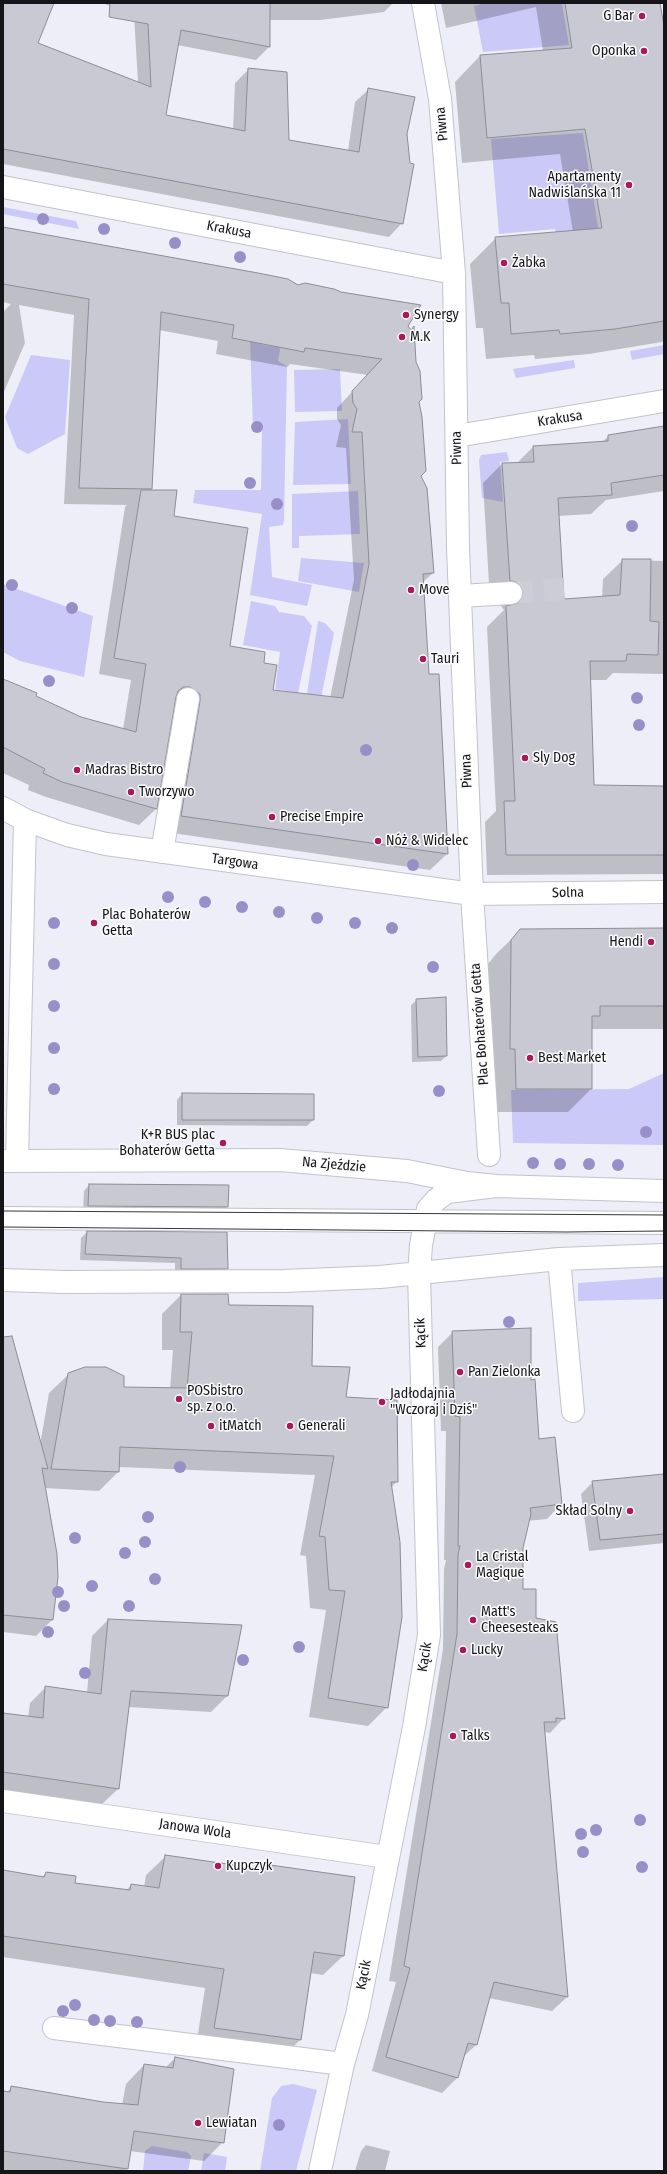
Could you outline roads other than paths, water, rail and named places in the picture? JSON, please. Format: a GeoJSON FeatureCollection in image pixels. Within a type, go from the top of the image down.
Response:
{"type":"FeatureCollection","features":[{"type":"Feature","properties":{"kind":"street","name":"Piwna"},"geometry":{"type":"LineString","coordinates":[[423,3],[440,99],[454,274],[460,596],[472,894]]}},
{"type":"Feature","properties":{"kind":"street","name":"Krakusa"},"geometry":{"type":"LineString","coordinates":[[3,187],[454,274]]}},
{"type":"Feature","properties":{"kind":"street","name":"Krakusa"},"geometry":{"type":"LineString","coordinates":[[456,436],[664,402]]}},
{"type":"Feature","properties":{"kind":"street"},"geometry":{"type":"LineString","coordinates":[[460,596],[510,593]]}},
{"type":"Feature","properties":{"kind":"street"},"geometry":{"type":"LineString","coordinates":[[162,852],[188,699]]}},
{"type":"Feature","properties":{"kind":"street","name":"Targowa"},"geometry":{"type":"LineString","coordinates":[[3,808],[25,820],[67,835],[106,844],[472,894]]}},
{"type":"Feature","properties":{"kind":"street"},"geometry":{"type":"LineString","coordinates":[[10,1161],[25,820]]}},
{"type":"Feature","properties":{"kind":"street","name":"Solna"},"geometry":{"type":"LineString","coordinates":[[472,894],[664,892]]}},
{"type":"Feature","properties":{"kind":"street","name":"Plac Bohaterów Getta"},"geometry":{"type":"LineString","coordinates":[[472,894],[489,1154]]}},
{"type":"Feature","properties":{"kind":"street","name":"Na Zjeździe"},"geometry":{"type":"LineString","coordinates":[[10,1161],[280,1160],[407,1171],[467,1183],[496,1186],[664,1191]]}},
{"type":"Feature","properties":{"kind":"street","name":"Kącik"},"geometry":{"type":"LineString","coordinates":[[320,2171],[343,2064],[357,2015],[387,1857],[414,1727],[429,1635],[419,1274],[420,1245],[428,1209],[436,1200],[447,1192],[496,1186]]}},
{"type":"Feature","properties":{"kind":"street"},"geometry":{"type":"LineString","coordinates":[[3,1218],[664,1223]]}},
{"type":"Feature","properties":{"kind":"street"},"geometry":{"type":"LineString","coordinates":[[3,1280],[64,1282],[284,1281],[419,1274],[559,1259],[664,1255]]}},
{"type":"Feature","properties":{"kind":"street"},"geometry":{"type":"LineString","coordinates":[[559,1259],[573,1410]]}},
{"type":"Feature","properties":{"kind":"street","name":"Janowa Wola"},"geometry":{"type":"LineString","coordinates":[[3,1801],[387,1857]]}},
{"type":"Feature","properties":{"kind":"street"},"geometry":{"type":"LineString","coordinates":[[54,2028],[343,2064]]}},
{"type":"Feature","properties":{"kind":"tunnel"},"geometry":{"type":"LineString","coordinates":[[511,593],[564,589]]}},
{"type":"Feature","properties":{"kind":"tram line"},"geometry":{"type":"LineString","coordinates":[[3,1211],[664,1215]]}},
{"type":"Feature","properties":{"kind":"tram line"},"geometry":{"type":"LineString","coordinates":[[3,1227],[566,1232],[664,1231]]}},
{"type":"Feature","properties":{"kind":"place","name":"G Bar"},"geometry":{"type":"Point","coordinates":[642,16]}},
{"type":"Feature","properties":{"kind":"place","name":"Oponka"},"geometry":{"type":"Point","coordinates":[644,51]}},
{"type":"Feature","properties":{"kind":"place","name":"Apartamenty Nadwiślańska 11"},"geometry":{"type":"Point","coordinates":[629,185]}},
{"type":"Feature","properties":{"kind":"place","name":"Żabka"},"geometry":{"type":"Point","coordinates":[504,263]}},
{"type":"Feature","properties":{"kind":"place","name":"Synergy"},"geometry":{"type":"Point","coordinates":[406,315]}},
{"type":"Feature","properties":{"kind":"place","name":"M.K"},"geometry":{"type":"Point","coordinates":[402,337]}},
{"type":"Feature","properties":{"kind":"place","name":"Move"},"geometry":{"type":"Point","coordinates":[411,590]}},
{"type":"Feature","properties":{"kind":"place","name":"Tauri"},"geometry":{"type":"Point","coordinates":[423,659]}},
{"type":"Feature","properties":{"kind":"place","name":"Sly Dog"},"geometry":{"type":"Point","coordinates":[525,758]}},
{"type":"Feature","properties":{"kind":"place","name":"Madras Bistro"},"geometry":{"type":"Point","coordinates":[77,770]}},
{"type":"Feature","properties":{"kind":"place","name":"Tworzywo"},"geometry":{"type":"Point","coordinates":[131,792]}},
{"type":"Feature","properties":{"kind":"place","name":"Precise Empire"},"geometry":{"type":"Point","coordinates":[272,817]}},
{"type":"Feature","properties":{"kind":"place","name":"Nóż & Widelec"},"geometry":{"type":"Point","coordinates":[378,841]}},
{"type":"Feature","properties":{"kind":"place","name":"Plac Bohaterów Getta"},"geometry":{"type":"Point","coordinates":[94,923]}},
{"type":"Feature","properties":{"kind":"place","name":"Hendi"},"geometry":{"type":"Point","coordinates":[651,942]}},
{"type":"Feature","properties":{"kind":"place","name":"Best Market"},"geometry":{"type":"Point","coordinates":[530,1058]}},
{"type":"Feature","properties":{"kind":"place","name":"K+R BUS plac Bohaterów Getta"},"geometry":{"type":"Point","coordinates":[223,1143]}},
{"type":"Feature","properties":{"kind":"place","name":"Pan Zielonka"},"geometry":{"type":"Point","coordinates":[460,1372]}},
{"type":"Feature","properties":{"kind":"place","name":"POSbistro sp. z o.o."},"geometry":{"type":"Point","coordinates":[179,1399]}},
{"type":"Feature","properties":{"kind":"place","name":"Jadłodajnia \"Wczoraj i Dziś\""},"geometry":{"type":"Point","coordinates":[382,1402]}},
{"type":"Feature","properties":{"kind":"place","name":"itMatch"},"geometry":{"type":"Point","coordinates":[211,1426]}},
{"type":"Feature","properties":{"kind":"place","name":"Generali"},"geometry":{"type":"Point","coordinates":[290,1426]}},
{"type":"Feature","properties":{"kind":"place","name":"Skład Solny"},"geometry":{"type":"Point","coordinates":[630,1511]}},
{"type":"Feature","properties":{"kind":"place","name":"La Cristal Magique"},"geometry":{"type":"Point","coordinates":[468,1565]}},
{"type":"Feature","properties":{"kind":"place","name":"Matt's Cheesesteaks"},"geometry":{"type":"Point","coordinates":[473,1620]}},
{"type":"Feature","properties":{"kind":"place","name":"Lucky"},"geometry":{"type":"Point","coordinates":[463,1650]}},
{"type":"Feature","properties":{"kind":"place","name":"Talks"},"geometry":{"type":"Point","coordinates":[453,1736]}},
{"type":"Feature","properties":{"kind":"place","name":"Kupczyk"},"geometry":{"type":"Point","coordinates":[218,1866]}},
{"type":"Feature","properties":{"kind":"place","name":"Lewiatan"},"geometry":{"type":"Point","coordinates":[198,2123]}}]}
